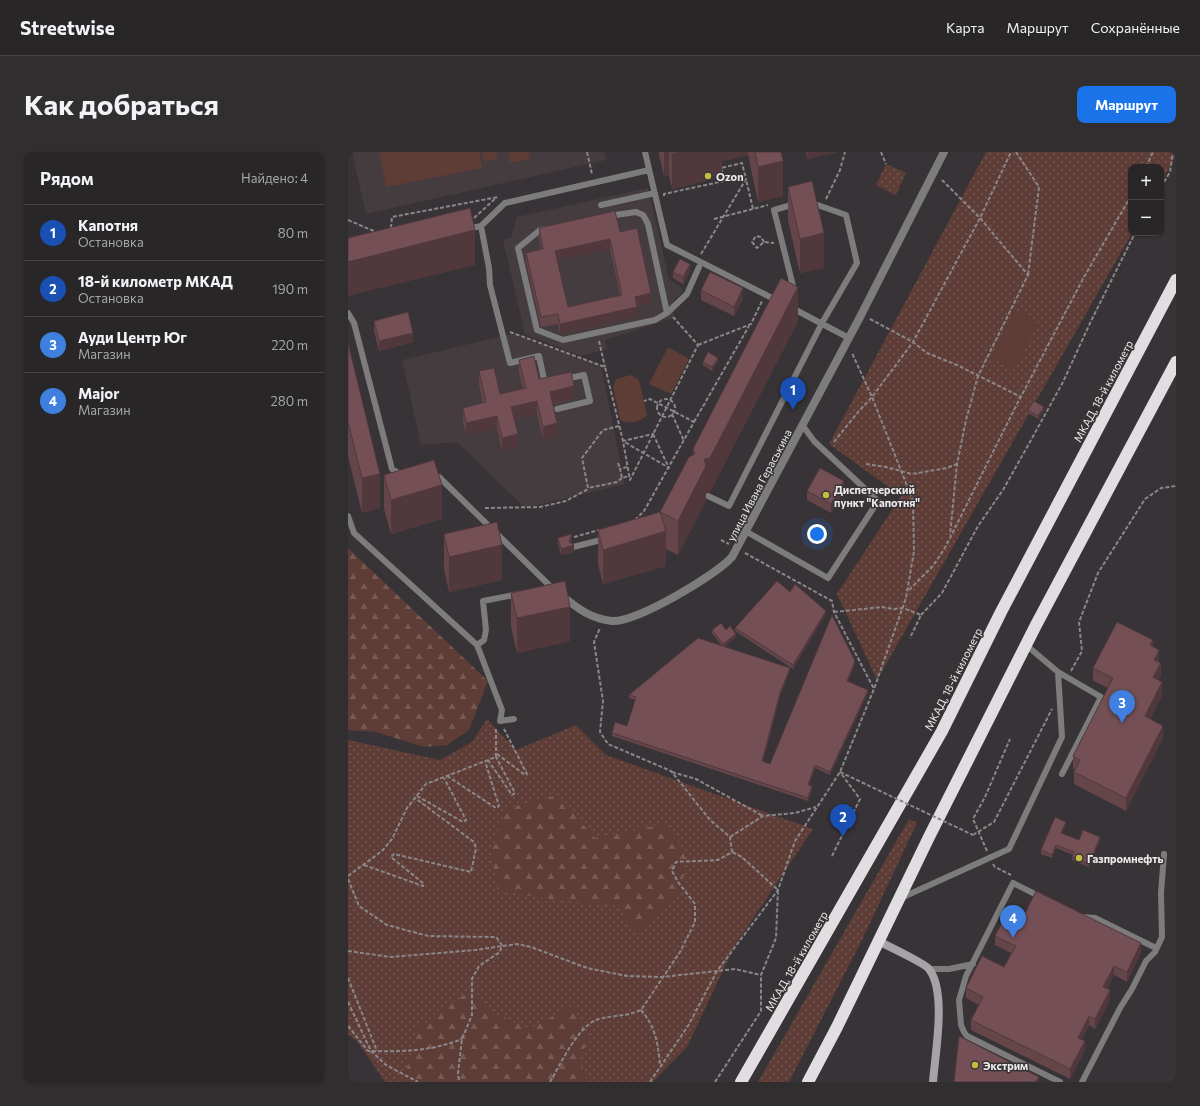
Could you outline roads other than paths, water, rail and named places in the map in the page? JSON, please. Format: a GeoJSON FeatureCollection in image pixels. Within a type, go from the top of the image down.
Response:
{"type":"FeatureCollection","features":[{"type":"Feature","properties":{"kind":"highway","name":"МКАД, 18-й километр"},"geometry":{"type":"LineString","coordinates":[[741,1082],[942,731],[1001,612],[1176,280]]}},
{"type":"Feature","properties":{"kind":"highway"},"geometry":{"type":"LineString","coordinates":[[808,1082],[837,1027],[899,898],[1026,646],[1176,362]]}},
{"type":"Feature","properties":{"kind":"street","name":"улица Ивана Гераськина"},"geometry":{"type":"LineString","coordinates":[[548,589],[582,612],[604,620],[623,620],[643,613],[724,566],[737,549],[747,532],[849,338],[944,152]]}},
{"type":"Feature","properties":{"kind":"street"},"geometry":{"type":"LineString","coordinates":[[878,941],[929,969],[936,987],[939,1002],[933,1082]]}},
{"type":"Feature","properties":{"kind":"lane"},"geometry":{"type":"LineString","coordinates":[[645,152],[666,245],[849,338]]}},
{"type":"Feature","properties":{"kind":"lane"},"geometry":{"type":"LineString","coordinates":[[459,231],[481,226],[505,203],[649,170]]}},
{"type":"Feature","properties":{"kind":"lane"},"geometry":{"type":"LineString","coordinates":[[601,205],[655,194]]}},
{"type":"Feature","properties":{"kind":"lane"},"geometry":{"type":"LineString","coordinates":[[708,496],[729,506],[822,323],[857,263],[846,215],[807,201],[774,210],[795,294]]}},
{"type":"Feature","properties":{"kind":"lane"},"geometry":{"type":"LineString","coordinates":[[600,218],[636,212],[643,215],[648,224],[667,313]]}},
{"type":"Feature","properties":{"kind":"lane"},"geometry":{"type":"LineString","coordinates":[[481,226],[489,268],[490,285],[510,363],[539,356],[545,384],[553,382]]}},
{"type":"Feature","properties":{"kind":"lane"},"geometry":{"type":"LineString","coordinates":[[555,227],[540,230],[518,248],[537,330],[563,340],[655,320],[667,313],[687,294],[699,267]]}},
{"type":"Feature","properties":{"kind":"lane"},"geometry":{"type":"LineString","coordinates":[[771,307],[775,300]]}},
{"type":"Feature","properties":{"kind":"lane"},"geometry":{"type":"LineString","coordinates":[[793,309],[797,302]]}},
{"type":"Feature","properties":{"kind":"lane"},"geometry":{"type":"LineString","coordinates":[[348,313],[354,323],[392,469],[408,478]]}},
{"type":"Feature","properties":{"kind":"lane"},"geometry":{"type":"LineString","coordinates":[[557,409],[590,401],[584,375],[560,380]]}},
{"type":"Feature","properties":{"kind":"lane"},"geometry":{"type":"LineString","coordinates":[[747,532],[828,578],[878,501],[814,441],[803,426]]}},
{"type":"Feature","properties":{"kind":"lane"},"geometry":{"type":"LineString","coordinates":[[424,478],[439,477],[548,589]]}},
{"type":"Feature","properties":{"kind":"lane"},"geometry":{"type":"LineString","coordinates":[[348,516],[354,533],[477,645],[502,710],[498,722],[514,719]]}},
{"type":"Feature","properties":{"kind":"lane"},"geometry":{"type":"LineString","coordinates":[[573,547],[609,538]]}},
{"type":"Feature","properties":{"kind":"lane"},"geometry":{"type":"LineString","coordinates":[[477,645],[484,640],[486,630],[483,601],[529,592]]}},
{"type":"Feature","properties":{"kind":"lane"},"geometry":{"type":"LineString","coordinates":[[1026,646],[1058,672],[1101,697],[1062,774]]}},
{"type":"Feature","properties":{"kind":"lane"},"geometry":{"type":"LineString","coordinates":[[899,898],[1009,849],[1062,737],[1061,692],[1058,672]]}},
{"type":"Feature","properties":{"kind":"lane"},"geometry":{"type":"LineString","coordinates":[[1082,1082],[1120,1008],[1132,989],[1146,961],[1162,937],[1161,893],[1164,854]]}},
{"type":"Feature","properties":{"kind":"lane"},"geometry":{"type":"LineString","coordinates":[[1045,899],[1013,883],[966,976],[958,1005],[960,1025],[967,1036],[1060,1082]]}},
{"type":"Feature","properties":{"kind":"lane"},"geometry":{"type":"LineString","coordinates":[[1073,913],[1080,916],[1095,918],[1156,948]]}},
{"type":"Feature","properties":{"kind":"lane"},"geometry":{"type":"LineString","coordinates":[[929,969],[949,969],[972,964]]}},
{"type":"Feature","properties":{"kind":"place","name":"Ozon"},"geometry":{"type":"Point","coordinates":[708,176]}},
{"type":"Feature","properties":{"kind":"place","name":"Капотня"},"geometry":{"type":"Point","coordinates":[793,410]}},
{"type":"Feature","properties":{"kind":"place","name":"Диспетчерский пункт \"Капотня\""},"geometry":{"type":"Point","coordinates":[826,495]}},
{"type":"Feature","properties":{"kind":"place","name":"Ауди Центр Юг"},"geometry":{"type":"Point","coordinates":[1122,723]}},
{"type":"Feature","properties":{"kind":"place","name":"18-й километр МКАД"},"geometry":{"type":"Point","coordinates":[843,837]}},
{"type":"Feature","properties":{"kind":"place","name":"Газпромнефть"},"geometry":{"type":"Point","coordinates":[1079,858]}},
{"type":"Feature","properties":{"kind":"place","name":"Major"},"geometry":{"type":"Point","coordinates":[1013,938]}},
{"type":"Feature","properties":{"kind":"place","name":"Экстрим"},"geometry":{"type":"Point","coordinates":[975,1065]}}]}
